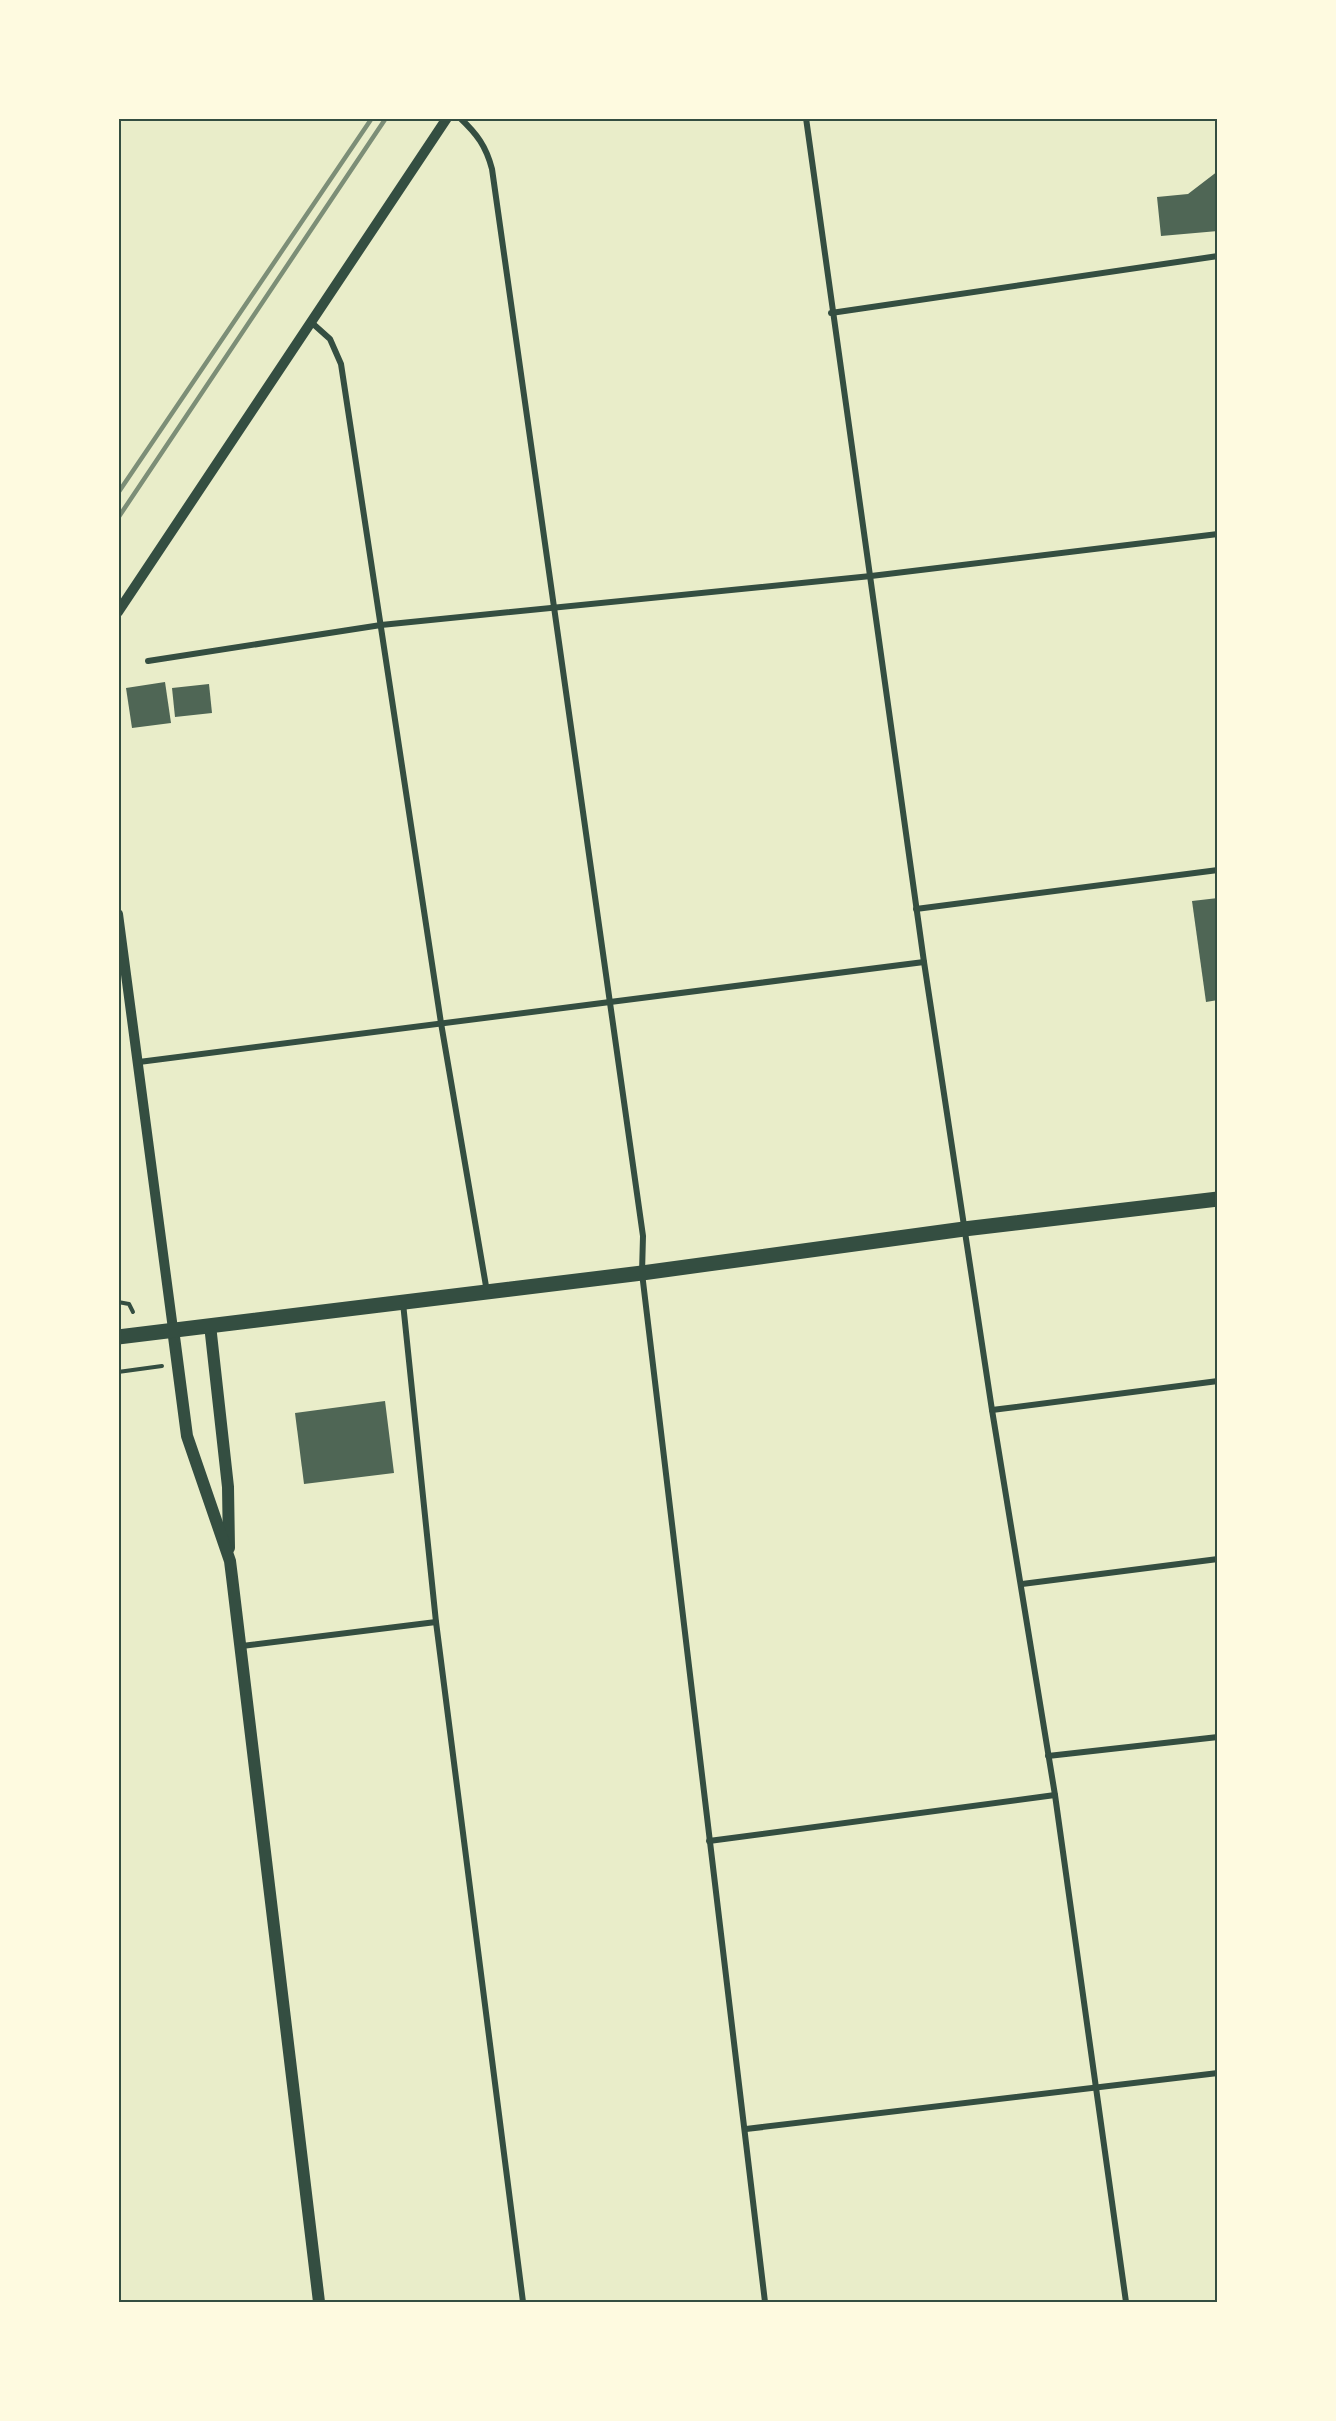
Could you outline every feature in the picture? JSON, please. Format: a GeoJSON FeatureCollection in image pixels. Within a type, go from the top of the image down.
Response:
{"type":"FeatureCollection","features":[{"type":"Feature","properties":{"kind":"main road"},"geometry":{"type":"LineString","coordinates":[[118,1337],[642,1273],[964,1229],[1218,1199]]}},
{"type":"Feature","properties":{"kind":"main road"},"geometry":{"type":"LineString","coordinates":[[210,1325],[228,1487],[230,1562],[242,1646],[319,2302]]}},
{"type":"Feature","properties":{"kind":"main road"},"geometry":{"type":"LineString","coordinates":[[173,1329],[187,1436],[230,1562]]}},
{"type":"Feature","properties":{"kind":"street"},"geometry":{"type":"LineString","coordinates":[[118,612],[447,118]]}},
{"type":"Feature","properties":{"kind":"street"},"geometry":{"type":"LineString","coordinates":[[460,118],[479,136],[488,151],[492,169],[643,1236],[642,1273],[765,2302]]}},
{"type":"Feature","properties":{"kind":"street"},"geometry":{"type":"LineString","coordinates":[[806,118],[831,313],[871,576],[916,909],[992,1410],[1055,1795],[1094,2087],[1126,2302]]}},
{"type":"Feature","properties":{"kind":"street"},"geometry":{"type":"LineString","coordinates":[[831,313],[1218,256]]}},
{"type":"Feature","properties":{"kind":"street"},"geometry":{"type":"LineString","coordinates":[[311,322],[336,347],[341,364],[441,1023],[487,1292]]}},
{"type":"Feature","properties":{"kind":"street"},"geometry":{"type":"LineString","coordinates":[[148,661],[381,625],[871,576],[1218,534]]}},
{"type":"Feature","properties":{"kind":"street"},"geometry":{"type":"LineString","coordinates":[[916,909],[1218,870]]}},
{"type":"Feature","properties":{"kind":"street"},"geometry":{"type":"LineString","coordinates":[[118,914],[173,1329]]}},
{"type":"Feature","properties":{"kind":"street"},"geometry":{"type":"LineString","coordinates":[[139,1062],[924,962]]}},
{"type":"Feature","properties":{"kind":"street"},"geometry":{"type":"LineString","coordinates":[[403,1302],[436,1622],[523,2302]]}},
{"type":"Feature","properties":{"kind":"street"},"geometry":{"type":"LineString","coordinates":[[992,1410],[1218,1381]]}},
{"type":"Feature","properties":{"kind":"street"},"geometry":{"type":"LineString","coordinates":[[1022,1584],[1218,1559]]}},
{"type":"Feature","properties":{"kind":"street"},"geometry":{"type":"LineString","coordinates":[[242,1646],[436,1622]]}},
{"type":"Feature","properties":{"kind":"street"},"geometry":{"type":"LineString","coordinates":[[1048,1756],[1218,1737]]}},
{"type":"Feature","properties":{"kind":"street"},"geometry":{"type":"LineString","coordinates":[[709,1841],[1055,1795]]}},
{"type":"Feature","properties":{"kind":"street"},"geometry":{"type":"LineString","coordinates":[[746,2129],[1218,2073]]}},
{"type":"Feature","properties":{"kind":"path"},"geometry":{"type":"LineString","coordinates":[[118,1302],[129,1304],[133,1312]]}},
{"type":"Feature","properties":{"kind":"path"},"geometry":{"type":"LineString","coordinates":[[118,1372],[178,1364]]}},
{"type":"Feature","properties":{"kind":"building"},"geometry":{"type":"Polygon","coordinates":[[[1218,171],[1218,231],[1161,236],[1157,197],[1188,194],[1218,171]]]}},
{"type":"Feature","properties":{"kind":"building"},"geometry":{"type":"Polygon","coordinates":[[[165,682],[171,723],[132,728],[126,688],[165,682]]]}},
{"type":"Feature","properties":{"kind":"building"},"geometry":{"type":"Polygon","coordinates":[[[209,684],[212,713],[175,717],[172,688],[209,684]]]}},
{"type":"Feature","properties":{"kind":"building"},"geometry":{"type":"Polygon","coordinates":[[[1218,898],[1218,1000],[1206,1002],[1192,901],[1218,898]]]}},
{"type":"Feature","properties":{"kind":"building"},"geometry":{"type":"Polygon","coordinates":[[[385,1401],[394,1473],[304,1484],[295,1413],[385,1401]]]}},
{"type":"Feature","properties":{"kind":"railway"},"geometry":{"type":"LineString","coordinates":[[118,493],[372,118]]}},
{"type":"Feature","properties":{"kind":"railway"},"geometry":{"type":"LineString","coordinates":[[118,518],[386,118]]}}]}
